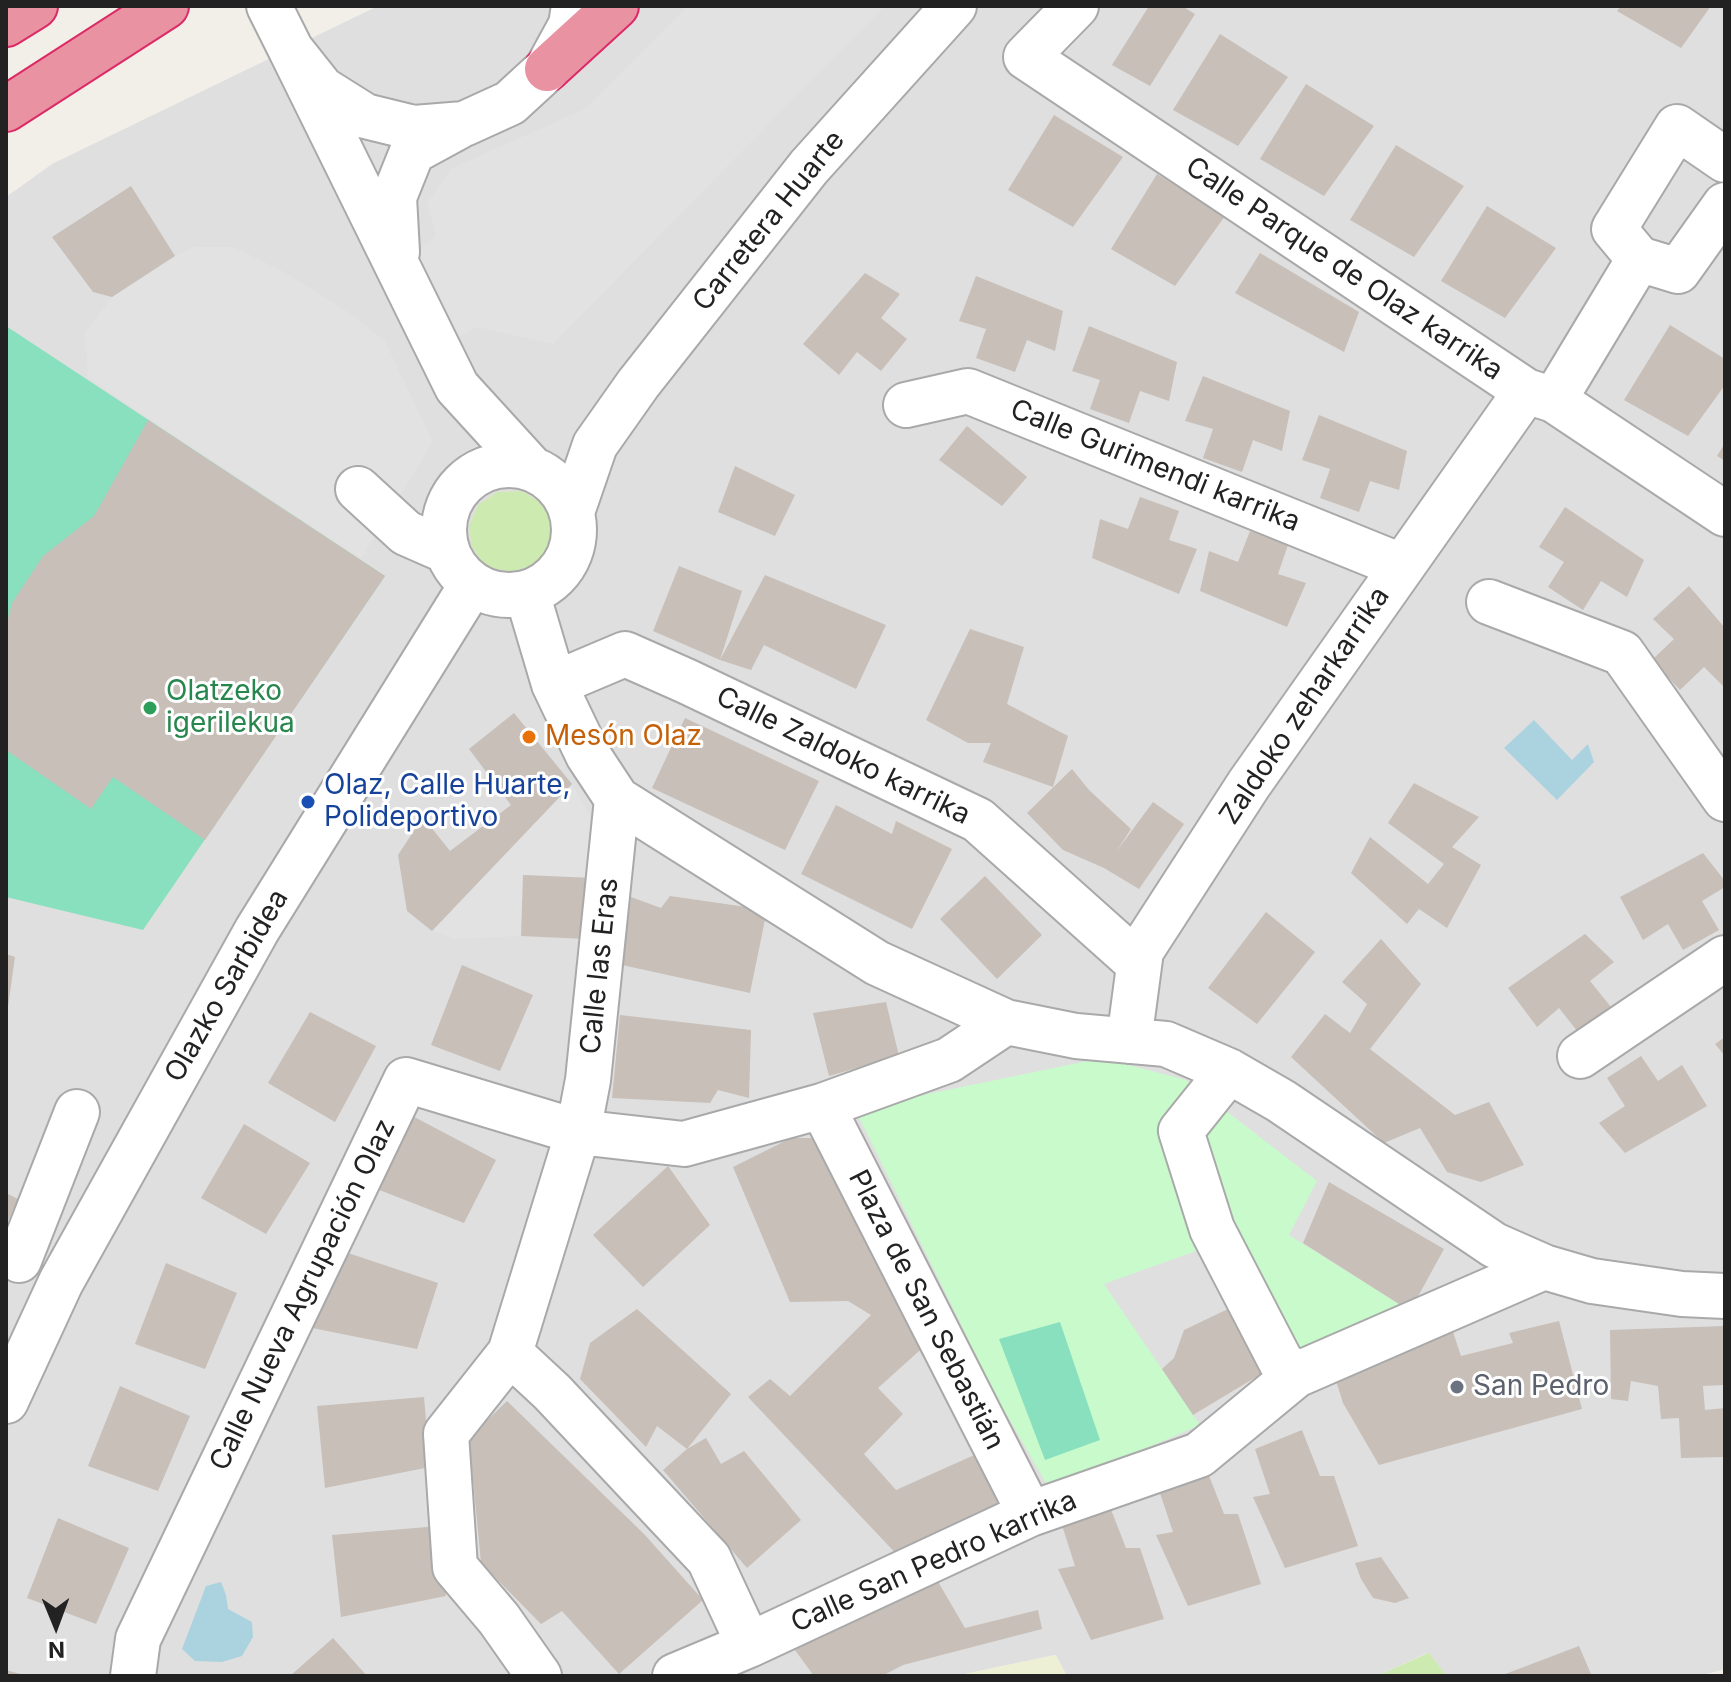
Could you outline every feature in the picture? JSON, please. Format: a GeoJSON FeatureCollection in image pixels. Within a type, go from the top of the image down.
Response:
{"type":"FeatureCollection","features":[{"type":"Feature","properties":{"kind":"highway"},"geometry":{"type":"LineString","coordinates":[[6,12],[14,6]]}},
{"type":"Feature","properties":{"kind":"highway"},"geometry":{"type":"LineString","coordinates":[[6,24],[35,6]]}},
{"type":"Feature","properties":{"kind":"highway"},"geometry":{"type":"LineString","coordinates":[[6,109],[166,6]]}},
{"type":"Feature","properties":{"kind":"highway"},"geometry":{"type":"LineString","coordinates":[[547,69],[616,6]]}},
{"type":"Feature","properties":{"kind":"street"},"geometry":{"type":"LineString","coordinates":[[269,6],[291,50],[322,89],[365,116],[414,128],[464,124]]}},
{"type":"Feature","properties":{"kind":"street","name":"Olazko Sarbidea"},"geometry":{"type":"LineString","coordinates":[[398,266],[394,197],[412,152],[510,103],[547,69],[571,25],[574,6]]}},
{"type":"Feature","properties":{"kind":"street","name":"Carretera Huarte"},"geometry":{"type":"LineString","coordinates":[[572,512],[595,445],[638,384],[809,167],[954,6]]}},
{"type":"Feature","properties":{"kind":"street","name":"Calle Parque de Olaz karrika"},"geometry":{"type":"LineString","coordinates":[[1076,6],[1026,57],[1540,396],[1725,514]]}},
{"type":"Feature","properties":{"kind":"street","name":"Olazko Sarbidea"},"geometry":{"type":"LineString","coordinates":[[291,50],[457,387],[531,468]]}},
{"type":"Feature","properties":{"kind":"street"},"geometry":{"type":"LineString","coordinates":[[1721,145],[1677,127],[1614,229],[1639,259],[1678,271],[1725,205]]}},
{"type":"Feature","properties":{"kind":"street","name":"Zaldoko zeharkarrika"},"geometry":{"type":"LineString","coordinates":[[1129,1041],[1141,951],[1249,784],[1401,566],[1540,396],[1639,259]]}},
{"type":"Feature","properties":{"kind":"street","name":"Olazko Sarbidea"},"geometry":{"type":"LineString","coordinates":[[6,1401],[61,1282],[257,930],[455,534],[464,450],[457,387]]}},
{"type":"Feature","properties":{"kind":"street","name":"Calle Gurimendi karrika"},"geometry":{"type":"LineString","coordinates":[[906,405],[968,391],[1401,566]]}},
{"type":"Feature","properties":{"kind":"street"},"geometry":{"type":"LineString","coordinates":[[531,468],[595,445]]}},
{"type":"Feature","properties":{"kind":"street"},"geometry":{"type":"LineString","coordinates":[[511,465],[531,468],[549,478],[563,494],[572,512],[575,532],[571,553],[561,571],[546,585],[527,593],[490,593],[455,534],[471,477],[490,468],[511,465]]}},
{"type":"Feature","properties":{"kind":"street"},"geometry":{"type":"LineString","coordinates":[[527,593],[554,684],[588,755],[617,799],[877,963],[1006,1022],[1076,1036],[1166,1044],[1229,1071],[1281,1101],[1494,1245],[1544,1267],[1592,1281],[1720,1286]]}},
{"type":"Feature","properties":{"kind":"street"},"geometry":{"type":"LineString","coordinates":[[1489,602],[1622,653],[1725,799]]}},
{"type":"Feature","properties":{"kind":"street","name":"Calle Zaldoko karrika"},"geometry":{"type":"LineString","coordinates":[[554,684],[625,654],[742,707],[978,820],[1139,964]]}},
{"type":"Feature","properties":{"kind":"street","name":"Calle las Eras"},"geometry":{"type":"LineString","coordinates":[[578,1132],[588,1080],[617,799]]}},
{"type":"Feature","properties":{"kind":"street"},"geometry":{"type":"LineString","coordinates":[[1580,1056],[1725,958]]}},
{"type":"Feature","properties":{"kind":"street"},"geometry":{"type":"LineString","coordinates":[[539,1676],[499,1619],[455,1567],[446,1434],[510,1353],[578,1132],[684,1144],[822,1106],[949,1060],[1006,1022]]}},
{"type":"Feature","properties":{"kind":"street"},"geometry":{"type":"LineString","coordinates":[[1229,1071],[1181,1131],[1212,1229],[1281,1362],[1296,1375]]}},
{"type":"Feature","properties":{"kind":"street","name":"Calle Nueva Agrupación Olaz"},"geometry":{"type":"LineString","coordinates":[[133,1676],[138,1639],[406,1080],[578,1132]]}},
{"type":"Feature","properties":{"kind":"street","name":"Plaza de San Sebastián"},"geometry":{"type":"LineString","coordinates":[[822,1106],[1030,1514]]}},
{"type":"Feature","properties":{"kind":"street"},"geometry":{"type":"LineString","coordinates":[[61,1282],[12,1261],[77,1112]]}},
{"type":"Feature","properties":{"kind":"street","name":"Calle San Pedro karrika"},"geometry":{"type":"LineString","coordinates":[[675,1676],[749,1645],[1030,1514],[1199,1455],[1296,1375],[1544,1267]]}},
{"type":"Feature","properties":{"kind":"street"},"geometry":{"type":"LineString","coordinates":[[510,1353],[552,1392],[709,1559],[749,1645]]}},
{"type":"Feature","properties":{"kind":"shaded area"},"geometry":{"type":"Polygon","coordinates":[[[378,6],[1725,6],[1725,1669],[1699,1676],[1447,1676],[1427,1653],[1377,1676],[1067,1676],[1055,1655],[955,1676],[6,1676],[6,197],[52,164],[378,6]]]}},
{"type":"Feature","properties":{"kind":"shaded area"},"geometry":{"type":"Polygon","coordinates":[[[688,6],[885,6],[553,344],[477,327],[439,348],[398,266],[436,236],[427,203],[452,168],[585,109],[688,6]]]}},
{"type":"Feature","properties":{"kind":"shaded area"},"geometry":{"type":"Polygon","coordinates":[[[195,247],[234,247],[284,272],[351,314],[385,341],[433,442],[361,559],[88,378],[85,333],[112,297],[162,262],[195,247]]]}},
{"type":"Feature","properties":{"kind":"shaded area"},"geometry":{"type":"Polygon","coordinates":[[[572,784],[600,833],[594,878],[523,875],[521,936],[454,939],[432,931],[572,784]]]}},
{"type":"Feature","properties":{"kind":"green space","name":"Olatzeko igerilekua"},"geometry":{"type":"Polygon","coordinates":[[[6,326],[385,576],[143,930],[6,897],[6,326]]]}},
{"type":"Feature","properties":{"kind":"green space"},"geometry":{"type":"Polygon","coordinates":[[[522,491],[540,502],[552,521],[550,546],[533,565],[512,572],[486,567],[472,547],[469,526],[478,505],[497,492],[522,491]]]}},
{"type":"Feature","properties":{"kind":"green space"},"geometry":{"type":"Polygon","coordinates":[[[1102,1058],[1186,1080],[1317,1181],[1289,1235],[1410,1311],[1284,1360],[1224,1241],[1104,1284],[1200,1425],[1050,1490],[997,1398],[855,1109],[1102,1058]]]}},
{"type":"Feature","properties":{"kind":"green space"},"geometry":{"type":"Polygon","coordinates":[[[1060,1322],[1100,1440],[1045,1460],[999,1339],[1060,1322]]]}},
{"type":"Feature","properties":{"kind":"green space"},"geometry":{"type":"Polygon","coordinates":[[[1428,1653],[1447,1676],[1377,1676],[1428,1653]]]}},
{"type":"Feature","properties":{"kind":"green space"},"geometry":{"type":"Polygon","coordinates":[[[1056,1655],[1067,1676],[955,1676],[1056,1655]]]}},
{"type":"Feature","properties":{"kind":"water"},"geometry":{"type":"Polygon","coordinates":[[[1534,720],[1572,760],[1588,744],[1594,762],[1557,800],[1504,748],[1534,720]]]}},
{"type":"Feature","properties":{"kind":"water"},"geometry":{"type":"Polygon","coordinates":[[[221,1582],[228,1609],[252,1622],[253,1637],[242,1656],[222,1662],[195,1661],[182,1649],[206,1586],[221,1582]]]}},
{"type":"Feature","properties":{"kind":"building"},"geometry":{"type":"Polygon","coordinates":[[[1149,6],[1182,6],[1195,14],[1150,86],[1112,65],[1149,6]]]}},
{"type":"Feature","properties":{"kind":"building"},"geometry":{"type":"Polygon","coordinates":[[[1621,6],[1711,6],[1681,48],[1617,11],[1621,6]]]}},
{"type":"Feature","properties":{"kind":"building"},"geometry":{"type":"Polygon","coordinates":[[[1220,34],[1288,77],[1238,146],[1173,110],[1220,34]]]}},
{"type":"Feature","properties":{"kind":"building"},"geometry":{"type":"Polygon","coordinates":[[[1306,84],[1374,126],[1324,196],[1260,159],[1306,84]]]}},
{"type":"Feature","properties":{"kind":"building"},"geometry":{"type":"Polygon","coordinates":[[[1054,115],[1123,157],[1073,227],[1008,190],[1054,115]]]}},
{"type":"Feature","properties":{"kind":"building"},"geometry":{"type":"Polygon","coordinates":[[[1396,145],[1464,186],[1414,257],[1350,220],[1396,145]]]}},
{"type":"Feature","properties":{"kind":"building"},"geometry":{"type":"Polygon","coordinates":[[[1157,174],[1225,216],[1175,286],[1111,249],[1157,174]]]}},
{"type":"Feature","properties":{"kind":"building"},"geometry":{"type":"Polygon","coordinates":[[[131,186],[175,256],[112,297],[93,292],[52,237],[131,186]]]}},
{"type":"Feature","properties":{"kind":"building"},"geometry":{"type":"Polygon","coordinates":[[[1487,206],[1556,248],[1505,318],[1441,281],[1487,206]]]}},
{"type":"Feature","properties":{"kind":"building"},"geometry":{"type":"Polygon","coordinates":[[[1260,253],[1359,312],[1344,352],[1235,293],[1260,253]]]}},
{"type":"Feature","properties":{"kind":"building"},"geometry":{"type":"Polygon","coordinates":[[[865,273],[900,294],[881,318],[907,339],[881,371],[857,352],[839,375],[803,344],[865,273]]]}},
{"type":"Feature","properties":{"kind":"building"},"geometry":{"type":"Polygon","coordinates":[[[976,276],[1063,311],[1055,351],[1027,340],[1015,372],[976,358],[986,329],[959,321],[976,276]]]}},
{"type":"Feature","properties":{"kind":"building"},"geometry":{"type":"Polygon","coordinates":[[[1670,325],[1725,359],[1725,385],[1688,436],[1624,400],[1670,325]]]}},
{"type":"Feature","properties":{"kind":"building"},"geometry":{"type":"Polygon","coordinates":[[[1089,326],[1177,362],[1169,401],[1140,391],[1129,423],[1090,409],[1100,380],[1072,371],[1089,326]]]}},
{"type":"Feature","properties":{"kind":"building"},"geometry":{"type":"Polygon","coordinates":[[[1203,376],[1290,411],[1282,451],[1253,440],[1242,472],[1203,458],[1213,429],[1185,421],[1203,376]]]}},
{"type":"Feature","properties":{"kind":"building"},"geometry":{"type":"Polygon","coordinates":[[[1319,415],[1407,451],[1399,490],[1370,481],[1359,512],[1320,498],[1330,469],[1302,460],[1319,415]]]}},
{"type":"Feature","properties":{"kind":"building","name":"Olatzeko igerilekua"},"geometry":{"type":"Polygon","coordinates":[[[148,420],[385,576],[205,840],[113,777],[91,809],[6,750],[6,626],[12,603],[43,556],[94,516],[148,420]]]}},
{"type":"Feature","properties":{"kind":"building"},"geometry":{"type":"Polygon","coordinates":[[[967,426],[1027,477],[1002,506],[939,460],[967,426]]]}},
{"type":"Feature","properties":{"kind":"building"},"geometry":{"type":"Polygon","coordinates":[[[1725,443],[1725,461],[1717,456],[1725,443]]]}},
{"type":"Feature","properties":{"kind":"building"},"geometry":{"type":"Polygon","coordinates":[[[735,466],[795,495],[775,536],[718,512],[735,466]]]}},
{"type":"Feature","properties":{"kind":"building"},"geometry":{"type":"Polygon","coordinates":[[[1140,497],[1179,511],[1169,540],[1197,549],[1179,594],[1092,558],[1100,519],[1128,529],[1140,497]]]}},
{"type":"Feature","properties":{"kind":"building"},"geometry":{"type":"Polygon","coordinates":[[[1565,507],[1644,560],[1627,597],[1601,581],[1583,610],[1548,587],[1564,562],[1539,547],[1565,507]]]}},
{"type":"Feature","properties":{"kind":"building"},"geometry":{"type":"Polygon","coordinates":[[[1250,531],[1288,545],[1278,574],[1306,583],[1287,627],[1200,591],[1209,551],[1238,562],[1250,531]]]}},
{"type":"Feature","properties":{"kind":"building"},"geometry":{"type":"Polygon","coordinates":[[[679,566],[742,591],[720,660],[653,631],[679,566]]]}},
{"type":"Feature","properties":{"kind":"building"},"geometry":{"type":"Polygon","coordinates":[[[765,575],[886,625],[856,689],[764,645],[751,670],[720,660],[765,575]]]}},
{"type":"Feature","properties":{"kind":"building"},"geometry":{"type":"Polygon","coordinates":[[[1689,586],[1725,628],[1725,688],[1704,667],[1680,690],[1652,660],[1674,639],[1653,619],[1689,586]]]}},
{"type":"Feature","properties":{"kind":"building"},"geometry":{"type":"Polygon","coordinates":[[[970,629],[1024,647],[1007,704],[1068,736],[1053,787],[983,762],[991,743],[968,743],[926,720],[970,629]]]}},
{"type":"Feature","properties":{"kind":"building"},"geometry":{"type":"Polygon","coordinates":[[[514,713],[572,784],[432,931],[407,911],[398,855],[423,817],[450,851],[511,805],[469,749],[514,713]]]}},
{"type":"Feature","properties":{"kind":"building"},"geometry":{"type":"Polygon","coordinates":[[[685,718],[819,781],[785,850],[652,788],[685,718]]]}},
{"type":"Feature","properties":{"kind":"building"},"geometry":{"type":"Polygon","coordinates":[[[1072,769],[1089,790],[1131,829],[1116,852],[1153,802],[1184,824],[1139,889],[1104,868],[1063,850],[1027,813],[1072,769]]]}},
{"type":"Feature","properties":{"kind":"building"},"geometry":{"type":"Polygon","coordinates":[[[1414,783],[1479,817],[1452,847],[1481,865],[1447,928],[1419,909],[1407,924],[1351,873],[1370,837],[1428,884],[1444,864],[1388,823],[1414,783]]]}},
{"type":"Feature","properties":{"kind":"building"},"geometry":{"type":"Polygon","coordinates":[[[836,805],[892,834],[896,821],[952,849],[912,929],[801,874],[836,805]]]}},
{"type":"Feature","properties":{"kind":"building"},"geometry":{"type":"Polygon","coordinates":[[[1703,853],[1725,881],[1725,887],[1702,901],[1719,930],[1683,950],[1668,924],[1643,940],[1620,897],[1703,853]]]}},
{"type":"Feature","properties":{"kind":"building"},"geometry":{"type":"Polygon","coordinates":[[[523,875],[594,878],[586,939],[521,936],[523,875]]]}},
{"type":"Feature","properties":{"kind":"building"},"geometry":{"type":"Polygon","coordinates":[[[985,876],[1042,935],[997,979],[940,919],[985,876]]]}},
{"type":"Feature","properties":{"kind":"building"},"geometry":{"type":"Polygon","coordinates":[[[670,896],[767,910],[750,993],[622,965],[631,897],[661,908],[670,896]]]}},
{"type":"Feature","properties":{"kind":"building"},"geometry":{"type":"Polygon","coordinates":[[[1266,912],[1315,952],[1257,1024],[1208,988],[1266,912]]]}},
{"type":"Feature","properties":{"kind":"building"},"geometry":{"type":"Polygon","coordinates":[[[1585,934],[1614,962],[1590,981],[1611,1007],[1578,1032],[1559,1008],[1537,1027],[1508,988],[1585,934]]]}},
{"type":"Feature","properties":{"kind":"building"},"geometry":{"type":"Polygon","coordinates":[[[1381,939],[1421,984],[1370,1049],[1455,1115],[1489,1102],[1524,1165],[1481,1182],[1447,1172],[1420,1128],[1384,1143],[1291,1057],[1325,1014],[1350,1033],[1367,1004],[1342,982],[1381,939]]]}},
{"type":"Feature","properties":{"kind":"building"},"geometry":{"type":"Polygon","coordinates":[[[6,954],[15,957],[8,1007],[6,1007],[6,954]]]}},
{"type":"Feature","properties":{"kind":"building"},"geometry":{"type":"Polygon","coordinates":[[[462,965],[533,995],[500,1071],[431,1045],[462,965]]]}},
{"type":"Feature","properties":{"kind":"building"},"geometry":{"type":"Polygon","coordinates":[[[886,1002],[899,1056],[829,1076],[813,1013],[886,1002]]]}},
{"type":"Feature","properties":{"kind":"building"},"geometry":{"type":"Polygon","coordinates":[[[310,1012],[376,1046],[335,1122],[268,1083],[310,1012]]]}},
{"type":"Feature","properties":{"kind":"building"},"geometry":{"type":"Polygon","coordinates":[[[620,1015],[751,1030],[749,1098],[718,1090],[710,1103],[612,1098],[620,1015]]]}},
{"type":"Feature","properties":{"kind":"building"},"geometry":{"type":"Polygon","coordinates":[[[1725,1037],[1725,1056],[1715,1044],[1725,1037]]]}},
{"type":"Feature","properties":{"kind":"building"},"geometry":{"type":"Polygon","coordinates":[[[1641,1056],[1658,1081],[1682,1065],[1707,1106],[1625,1153],[1599,1123],[1625,1106],[1607,1078],[1641,1056]]]}},
{"type":"Feature","properties":{"kind":"building"},"geometry":{"type":"Polygon","coordinates":[[[401,1110],[496,1160],[464,1223],[364,1184],[401,1110]]]}},
{"type":"Feature","properties":{"kind":"building"},"geometry":{"type":"Polygon","coordinates":[[[244,1124],[310,1163],[266,1234],[201,1198],[244,1124]]]}},
{"type":"Feature","properties":{"kind":"building"},"geometry":{"type":"Polygon","coordinates":[[[791,1138],[818,1138],[938,1334],[878,1388],[903,1414],[864,1454],[896,1490],[981,1452],[1009,1511],[903,1561],[748,1397],[770,1379],[790,1396],[871,1315],[848,1301],[790,1302],[733,1167],[791,1138]]]}},
{"type":"Feature","properties":{"kind":"building"},"geometry":{"type":"Polygon","coordinates":[[[668,1166],[710,1225],[643,1287],[593,1235],[668,1166]]]}},
{"type":"Feature","properties":{"kind":"building"},"geometry":{"type":"Polygon","coordinates":[[[1329,1182],[1444,1249],[1410,1311],[1303,1243],[1329,1182]]]}},
{"type":"Feature","properties":{"kind":"building"},"geometry":{"type":"Polygon","coordinates":[[[6,1193],[18,1199],[6,1225],[6,1193]]]}},
{"type":"Feature","properties":{"kind":"building"},"geometry":{"type":"Polygon","coordinates":[[[336,1249],[438,1283],[417,1349],[312,1328],[336,1249]]]}},
{"type":"Feature","properties":{"kind":"building"},"geometry":{"type":"Polygon","coordinates":[[[166,1263],[237,1293],[205,1369],[135,1344],[166,1263]]]}},
{"type":"Feature","properties":{"kind":"building"},"geometry":{"type":"Polygon","coordinates":[[[1249,1299],[1281,1362],[1193,1415],[1162,1369],[1174,1358],[1184,1330],[1249,1299]]]}},
{"type":"Feature","properties":{"kind":"building"},"geometry":{"type":"Polygon","coordinates":[[[637,1309],[731,1394],[687,1449],[657,1426],[646,1447],[580,1379],[590,1343],[637,1309]]]}},
{"type":"Feature","properties":{"kind":"building","name":"San Pedro"},"geometry":{"type":"Polygon","coordinates":[[[1449,1320],[1461,1356],[1513,1343],[1509,1333],[1559,1321],[1582,1409],[1379,1465],[1343,1403],[1333,1371],[1449,1320]]]}},
{"type":"Feature","properties":{"kind":"building"},"geometry":{"type":"Polygon","coordinates":[[[1725,1326],[1725,1385],[1703,1386],[1705,1410],[1725,1408],[1725,1457],[1681,1458],[1679,1418],[1661,1419],[1658,1386],[1631,1381],[1628,1401],[1611,1399],[1610,1330],[1725,1326]]]}},
{"type":"Feature","properties":{"kind":"building"},"geometry":{"type":"Polygon","coordinates":[[[120,1386],[190,1416],[158,1491],[88,1466],[120,1386]]]}},
{"type":"Feature","properties":{"kind":"building"},"geometry":{"type":"Polygon","coordinates":[[[424,1397],[430,1467],[325,1488],[317,1406],[424,1397]]]}},
{"type":"Feature","properties":{"kind":"building"},"geometry":{"type":"Polygon","coordinates":[[[507,1401],[645,1535],[703,1600],[619,1674],[562,1611],[541,1624],[481,1563],[469,1438],[507,1401]]]}},
{"type":"Feature","properties":{"kind":"building"},"geometry":{"type":"Polygon","coordinates":[[[1302,1430],[1320,1476],[1334,1476],[1358,1546],[1285,1568],[1253,1497],[1270,1494],[1255,1449],[1302,1430]]]}},
{"type":"Feature","properties":{"kind":"building"},"geometry":{"type":"Polygon","coordinates":[[[706,1438],[721,1464],[744,1451],[801,1520],[747,1568],[663,1470],[687,1449],[706,1438]]]}},
{"type":"Feature","properties":{"kind":"building"},"geometry":{"type":"Polygon","coordinates":[[[1206,1468],[1224,1514],[1238,1514],[1261,1584],[1188,1606],[1156,1535],[1173,1532],[1158,1487],[1206,1468]]]}},
{"type":"Feature","properties":{"kind":"building"},"geometry":{"type":"Polygon","coordinates":[[[1108,1502],[1126,1548],[1140,1548],[1164,1619],[1091,1640],[1058,1569],[1075,1566],[1061,1522],[1108,1502]]]}},
{"type":"Feature","properties":{"kind":"building"},"geometry":{"type":"Polygon","coordinates":[[[58,1518],[129,1548],[96,1624],[27,1598],[58,1518]]]}},
{"type":"Feature","properties":{"kind":"building"},"geometry":{"type":"Polygon","coordinates":[[[439,1526],[446,1596],[341,1617],[332,1535],[439,1526]]]}},
{"type":"Feature","properties":{"kind":"building"},"geometry":{"type":"Polygon","coordinates":[[[1381,1557],[1409,1598],[1395,1603],[1373,1598],[1355,1563],[1381,1557]]]}},
{"type":"Feature","properties":{"kind":"building"},"geometry":{"type":"Polygon","coordinates":[[[933,1573],[965,1628],[1038,1610],[1042,1629],[903,1665],[882,1676],[814,1676],[792,1646],[933,1573]]]}},
{"type":"Feature","properties":{"kind":"building"},"geometry":{"type":"Polygon","coordinates":[[[333,1638],[367,1676],[290,1676],[333,1638]]]}},
{"type":"Feature","properties":{"kind":"building"},"geometry":{"type":"Polygon","coordinates":[[[1579,1646],[1591,1674],[1500,1676],[1579,1646]]]}},
{"type":"Feature","properties":{"kind":"building"},"geometry":{"type":"Polygon","coordinates":[[[6,1670],[24,1675],[24,1676],[6,1676],[6,1670]]]}},
{"type":"Feature","properties":{"kind":"place","name":"Olatzeko igerilekua"},"geometry":{"type":"Point","coordinates":[150,708]}},
{"type":"Feature","properties":{"kind":"place","name":"Mesón Olaz"},"geometry":{"type":"Point","coordinates":[529,737]}},
{"type":"Feature","properties":{"kind":"place","name":"Olaz, Calle Huarte, Polideportivo"},"geometry":{"type":"Point","coordinates":[308,802]}},
{"type":"Feature","properties":{"kind":"place","name":"San Pedro"},"geometry":{"type":"Point","coordinates":[1457,1387]}}]}
